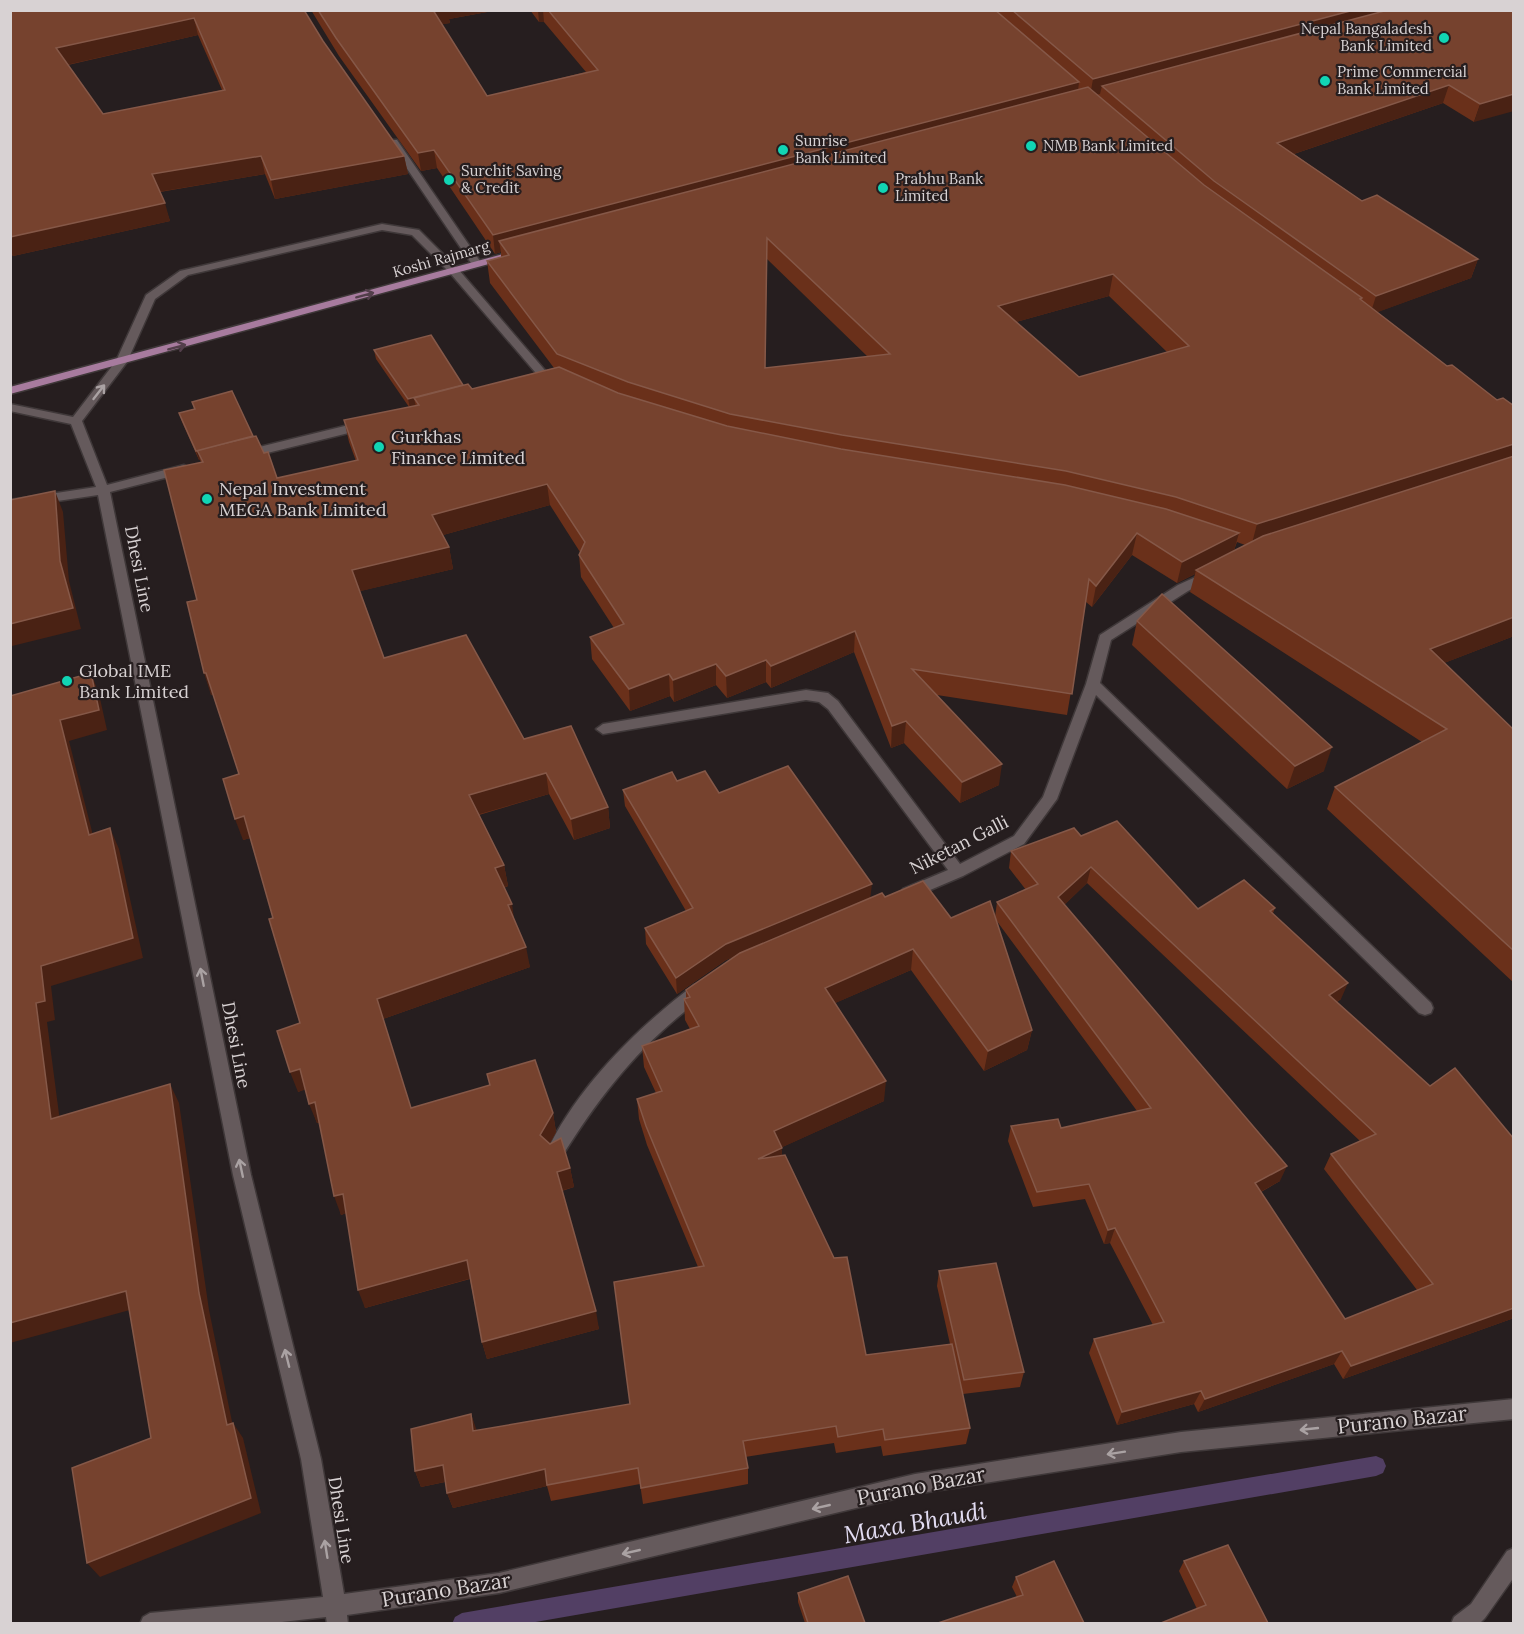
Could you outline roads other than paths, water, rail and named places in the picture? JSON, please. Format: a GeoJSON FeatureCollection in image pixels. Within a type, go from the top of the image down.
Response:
{"type":"FeatureCollection","features":[{"type":"Feature","properties":{"kind":"main road","name":"Koshi Rajmarg"},"geometry":{"type":"LineString","coordinates":[[10,391],[523,252]]}},
{"type":"Feature","properties":{"kind":"street"},"geometry":{"type":"LineString","coordinates":[[387,131],[477,264]]}},
{"type":"Feature","properties":{"kind":"street"},"geometry":{"type":"LineString","coordinates":[[10,407],[76,421],[121,362],[150,297],[184,273],[382,227],[415,232],[454,271],[545,379]]}},
{"type":"Feature","properties":{"kind":"street","name":"Dhesi Line"},"geometry":{"type":"LineString","coordinates":[[76,421],[103,490],[242,1175],[311,1459],[337,1615]]}},
{"type":"Feature","properties":{"kind":"street"},"geometry":{"type":"LineString","coordinates":[[233,457],[372,424]]}},
{"type":"Feature","properties":{"kind":"street"},"geometry":{"type":"LineString","coordinates":[[10,504],[103,490],[199,465]]}},
{"type":"Feature","properties":{"kind":"street","name":"Niketan Galli"},"geometry":{"type":"LineString","coordinates":[[894,899],[958,872],[1019,840],[1050,799],[1093,684],[1105,638],[1183,588],[1222,568]]}},
{"type":"Feature","properties":{"kind":"street"},"geometry":{"type":"LineString","coordinates":[[1093,684],[1425,1008]]}},
{"type":"Feature","properties":{"kind":"street"},"geometry":{"type":"LineString","coordinates":[[603,729],[806,695],[823,697],[834,705],[958,872]]}},
{"type":"Feature","properties":{"kind":"street"},"geometry":{"type":"LineString","coordinates":[[555,1153],[581,1110],[624,1054],[674,1008],[713,981]]}},
{"type":"Feature","properties":{"kind":"street","name":"Purano Bazar"},"geometry":{"type":"LineString","coordinates":[[150,1623],[337,1615],[499,1583],[915,1484],[1181,1442],[1514,1409]]}},
{"type":"Feature","properties":{"kind":"street"},"geometry":{"type":"LineString","coordinates":[[1461,1623],[1478,1611],[1514,1558]]}},
{"type":"Feature","properties":{"kind":"waterway","name":"Maxa Bhaudi"},"geometry":{"type":"LineString","coordinates":[[462,1624],[1376,1466]]}},
{"type":"Feature","properties":{"kind":"place","name":"Nepal Bangaladesh Bank Limited"},"geometry":{"type":"Point","coordinates":[1444,38]}},
{"type":"Feature","properties":{"kind":"place","name":"Prime Commercial Bank Limited"},"geometry":{"type":"Point","coordinates":[1325,81]}},
{"type":"Feature","properties":{"kind":"place","name":"NMB Bank Limited"},"geometry":{"type":"Point","coordinates":[1031,146]}},
{"type":"Feature","properties":{"kind":"place","name":"Sunrise Bank Limited"},"geometry":{"type":"Point","coordinates":[783,150]}},
{"type":"Feature","properties":{"kind":"place","name":"Surchit Saving & Credit"},"geometry":{"type":"Point","coordinates":[449,180]}},
{"type":"Feature","properties":{"kind":"place","name":"Prabhu Bank Limited"},"geometry":{"type":"Point","coordinates":[883,188]}},
{"type":"Feature","properties":{"kind":"place","name":"Gurkhas Finance Limited"},"geometry":{"type":"Point","coordinates":[379,447]}},
{"type":"Feature","properties":{"kind":"place","name":"Nepal Investment MEGA Bank Limited"},"geometry":{"type":"Point","coordinates":[207,499]}},
{"type":"Feature","properties":{"kind":"place","name":"Global IME Bank Limited"},"geometry":{"type":"Point","coordinates":[67,681]}}]}
